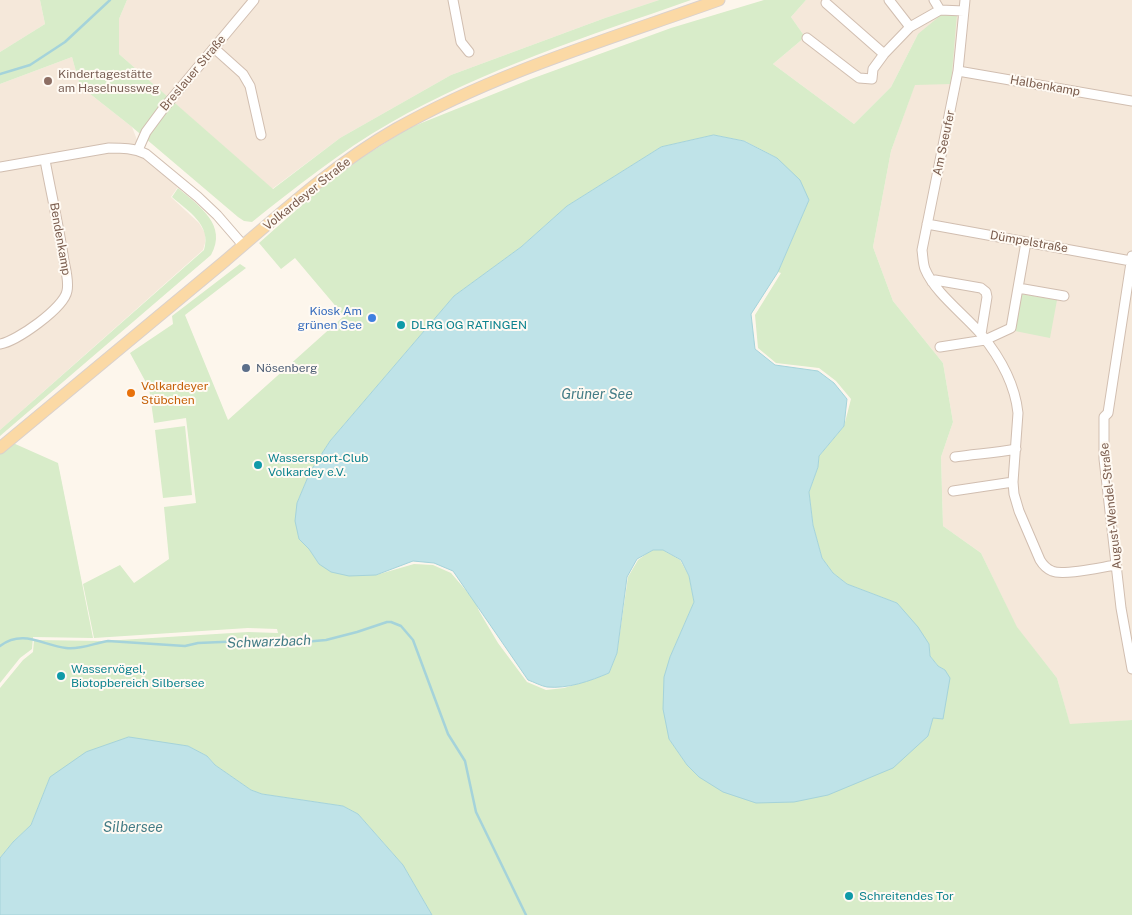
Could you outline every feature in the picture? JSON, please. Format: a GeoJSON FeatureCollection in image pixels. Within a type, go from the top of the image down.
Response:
{"type":"FeatureCollection","features":[{"type":"Feature","properties":{"kind":"main road","name":"Volkardeyer Straße"},"geometry":{"type":"LineString","coordinates":[[0,448],[330,172],[393,130],[428,111],[486,84],[719,0]]}},
{"type":"Feature","properties":{"kind":"street","name":"Breslauer Straße"},"geometry":{"type":"LineString","coordinates":[[138,150],[146,132],[163,109],[254,0]]}},
{"type":"Feature","properties":{"kind":"street"},"geometry":{"type":"LineString","coordinates":[[453,0],[462,42],[469,52]]}},
{"type":"Feature","properties":{"kind":"street"},"geometry":{"type":"LineString","coordinates":[[889,0],[910,27]]}},
{"type":"Feature","properties":{"kind":"street"},"geometry":{"type":"LineString","coordinates":[[934,0],[940,10]]}},
{"type":"Feature","properties":{"kind":"street","name":"Am Seeufer"},"geometry":{"type":"LineString","coordinates":[[965,0],[958,71],[922,250],[925,269],[932,282],[983,337],[1003,368],[1014,392],[1018,413],[1013,482],[1019,511],[1040,560],[1052,572],[1062,573],[1116,564]]}},
{"type":"Feature","properties":{"kind":"street"},"geometry":{"type":"LineString","coordinates":[[826,3],[884,54]]}},
{"type":"Feature","properties":{"kind":"street"},"geometry":{"type":"LineString","coordinates":[[807,38],[859,78],[872,79],[873,69],[884,54],[910,27],[940,10],[964,11]]}},
{"type":"Feature","properties":{"kind":"street"},"geometry":{"type":"LineString","coordinates":[[214,48],[243,74],[250,86],[261,135]]}},
{"type":"Feature","properties":{"kind":"street","name":"Halbenkamp"},"geometry":{"type":"LineString","coordinates":[[958,71],[1132,101]]}},
{"type":"Feature","properties":{"kind":"street"},"geometry":{"type":"LineString","coordinates":[[0,167],[109,148],[138,150],[146,154],[198,197],[243,245]]}},
{"type":"Feature","properties":{"kind":"street","name":"Bendenkamp"},"geometry":{"type":"LineString","coordinates":[[0,344],[25,333],[60,304],[67,292],[61,241],[45,160]]}},
{"type":"Feature","properties":{"kind":"street","name":"Dümpelstraße"},"geometry":{"type":"LineString","coordinates":[[927,224],[1132,259]]}},
{"type":"Feature","properties":{"kind":"street"},"geometry":{"type":"LineString","coordinates":[[940,347],[1011,328],[1026,242]]}},
{"type":"Feature","properties":{"kind":"street","name":"August-Wendel-Straße"},"geometry":{"type":"LineString","coordinates":[[1132,259],[1108,413],[1104,417],[1104,459],[1116,564],[1132,669]]}},
{"type":"Feature","properties":{"kind":"street"},"geometry":{"type":"LineString","coordinates":[[932,282],[935,280],[981,288],[986,292],[983,337]]}},
{"type":"Feature","properties":{"kind":"street"},"geometry":{"type":"LineString","coordinates":[[1018,288],[1064,296]]}},
{"type":"Feature","properties":{"kind":"street"},"geometry":{"type":"LineString","coordinates":[[955,457],[1016,449]]}},
{"type":"Feature","properties":{"kind":"street"},"geometry":{"type":"LineString","coordinates":[[953,492],[1013,482]]}},
{"type":"Feature","properties":{"kind":"shaded area"},"geometry":{"type":"Polygon","coordinates":[[[0,0],[40,0],[45,24],[0,52],[0,0]]]}},
{"type":"Feature","properties":{"kind":"shaded area"},"geometry":{"type":"Polygon","coordinates":[[[127,0],[659,0],[451,75],[340,138],[272,189],[119,54],[119,19],[127,0]]]}},
{"type":"Feature","properties":{"kind":"shaded area"},"geometry":{"type":"Polygon","coordinates":[[[806,0],[1132,0],[1132,720],[1070,725],[1057,678],[1017,628],[981,553],[943,526],[941,457],[953,422],[943,363],[893,301],[873,247],[891,151],[915,84],[918,34],[891,87],[854,124],[773,64],[805,37],[791,17],[806,0]]]}},
{"type":"Feature","properties":{"kind":"shaded area"},"geometry":{"type":"Polygon","coordinates":[[[72,57],[80,86],[132,127],[145,160],[178,187],[171,197],[199,223],[205,233],[205,243],[203,250],[0,430],[0,84],[72,57]]]}},
{"type":"Feature","properties":{"kind":"green space"},"geometry":{"type":"Polygon","coordinates":[[[40,0],[127,0],[119,19],[119,54],[273,189],[340,138],[451,75],[659,0],[691,0],[576,40],[462,86],[426,104],[390,123],[336,157],[252,222],[244,221],[238,217],[132,127],[80,86],[72,57],[0,84],[0,52],[45,24],[40,0]]]}},
{"type":"Feature","properties":{"kind":"green space"},"geometry":{"type":"Polygon","coordinates":[[[764,0],[806,0],[791,17],[805,37],[773,64],[854,124],[891,87],[918,34],[941,15],[957,14],[951,84],[915,85],[891,151],[873,247],[893,301],[943,363],[953,422],[941,457],[943,526],[981,553],[1017,627],[1057,678],[1070,724],[1132,720],[1132,915],[432,915],[403,865],[358,814],[343,806],[262,794],[251,790],[215,765],[207,756],[188,746],[172,745],[50,777],[31,825],[0,858],[0,688],[23,660],[33,652],[34,640],[104,641],[248,632],[278,633],[277,629],[248,628],[94,638],[83,584],[120,565],[134,583],[169,559],[164,507],[196,503],[186,418],[154,423],[149,388],[130,353],[173,324],[172,316],[240,264],[246,268],[185,315],[228,420],[344,316],[295,258],[281,269],[259,243],[321,188],[358,160],[409,128],[531,79],[671,28],[764,0]],[[714,135],[661,147],[567,206],[521,247],[454,296],[330,441],[310,472],[297,503],[299,539],[309,549],[319,564],[376,575],[414,564],[433,565],[451,573],[475,601],[498,643],[527,682],[546,690],[564,688],[609,673],[617,653],[628,577],[638,560],[653,549],[663,550],[680,560],[689,576],[694,602],[670,657],[669,739],[687,765],[699,777],[928,736],[945,670],[938,666],[930,656],[929,644],[897,603],[847,584],[833,573],[822,558],[813,525],[809,492],[818,467],[819,456],[844,426],[851,399],[836,381],[819,368],[776,363],[758,348],[755,315],[781,273],[778,272],[809,200],[777,158],[745,141],[714,135]]]}},
{"type":"Feature","properties":{"kind":"green space"},"geometry":{"type":"Polygon","coordinates":[[[178,188],[202,209],[214,225],[216,234],[215,244],[211,255],[0,436],[0,430],[204,250],[206,241],[202,226],[191,213],[172,197],[178,188]]]}},
{"type":"Feature","properties":{"kind":"green space"},"geometry":{"type":"Polygon","coordinates":[[[1021,294],[1057,300],[1050,338],[1015,331],[1021,294]]]}},
{"type":"Feature","properties":{"kind":"green space"},"geometry":{"type":"Polygon","coordinates":[[[185,426],[192,495],[163,498],[155,430],[185,426]]]}},
{"type":"Feature","properties":{"kind":"green space"},"geometry":{"type":"Polygon","coordinates":[[[13,443],[58,463],[93,638],[33,637],[32,649],[20,658],[0,683],[0,453],[13,443]]]}},
{"type":"Feature","properties":{"kind":"water","name":"Grüner See"},"geometry":{"type":"Polygon","coordinates":[[[714,135],[744,141],[777,158],[800,180],[809,200],[778,272],[751,314],[755,349],[775,365],[818,371],[834,383],[847,399],[844,426],[819,456],[818,467],[809,492],[813,525],[822,558],[833,573],[847,584],[897,603],[918,627],[929,644],[930,656],[938,666],[945,670],[950,678],[943,719],[933,718],[928,736],[893,768],[828,795],[794,802],[756,803],[723,792],[699,777],[687,765],[669,739],[663,709],[664,677],[670,657],[694,602],[689,576],[681,560],[663,550],[653,550],[637,559],[627,577],[617,653],[609,673],[571,686],[547,687],[528,680],[453,571],[434,563],[413,561],[376,575],[349,576],[331,572],[319,564],[309,549],[299,539],[295,521],[297,503],[310,472],[330,441],[454,296],[521,247],[567,206],[661,147],[714,135]]]}},
{"type":"Feature","properties":{"kind":"water","name":"Silbersee"},"geometry":{"type":"Polygon","coordinates":[[[129,737],[188,746],[207,756],[215,765],[251,790],[262,794],[343,806],[358,814],[403,865],[432,915],[0,915],[0,858],[31,825],[50,777],[86,752],[129,737]]]}},
{"type":"Feature","properties":{"kind":"waterway"},"geometry":{"type":"LineString","coordinates":[[0,74],[30,65],[65,42],[110,0]]}},
{"type":"Feature","properties":{"kind":"waterway","name":"Schwarzbach"},"geometry":{"type":"LineString","coordinates":[[0,646],[8,641],[25,638],[66,648],[82,647],[108,641],[185,646],[198,643],[245,641],[281,644],[326,640],[387,622],[401,626],[413,640],[448,734],[465,761],[476,812],[526,915]]}},
{"type":"Feature","properties":{"kind":"place","name":"Kindertagestätte am Haselnussweg"},"geometry":{"type":"Point","coordinates":[48,81]}},
{"type":"Feature","properties":{"kind":"place","name":"Kiosk Am grünen See"},"geometry":{"type":"Point","coordinates":[372,318]}},
{"type":"Feature","properties":{"kind":"place","name":"DLRG OG RATINGEN"},"geometry":{"type":"Point","coordinates":[401,325]}},
{"type":"Feature","properties":{"kind":"place","name":"Nösenberg"},"geometry":{"type":"Point","coordinates":[246,368]}},
{"type":"Feature","properties":{"kind":"place","name":"Volkardeyer Stübchen"},"geometry":{"type":"Point","coordinates":[131,393]}},
{"type":"Feature","properties":{"kind":"place","name":"Wassersport-Club Volkardey e.V."},"geometry":{"type":"Point","coordinates":[258,465]}},
{"type":"Feature","properties":{"kind":"place","name":"Wasservögel, Biotopbereich Silbersee"},"geometry":{"type":"Point","coordinates":[61,676]}},
{"type":"Feature","properties":{"kind":"place","name":"Schreitendes Tor"},"geometry":{"type":"Point","coordinates":[849,896]}}]}
